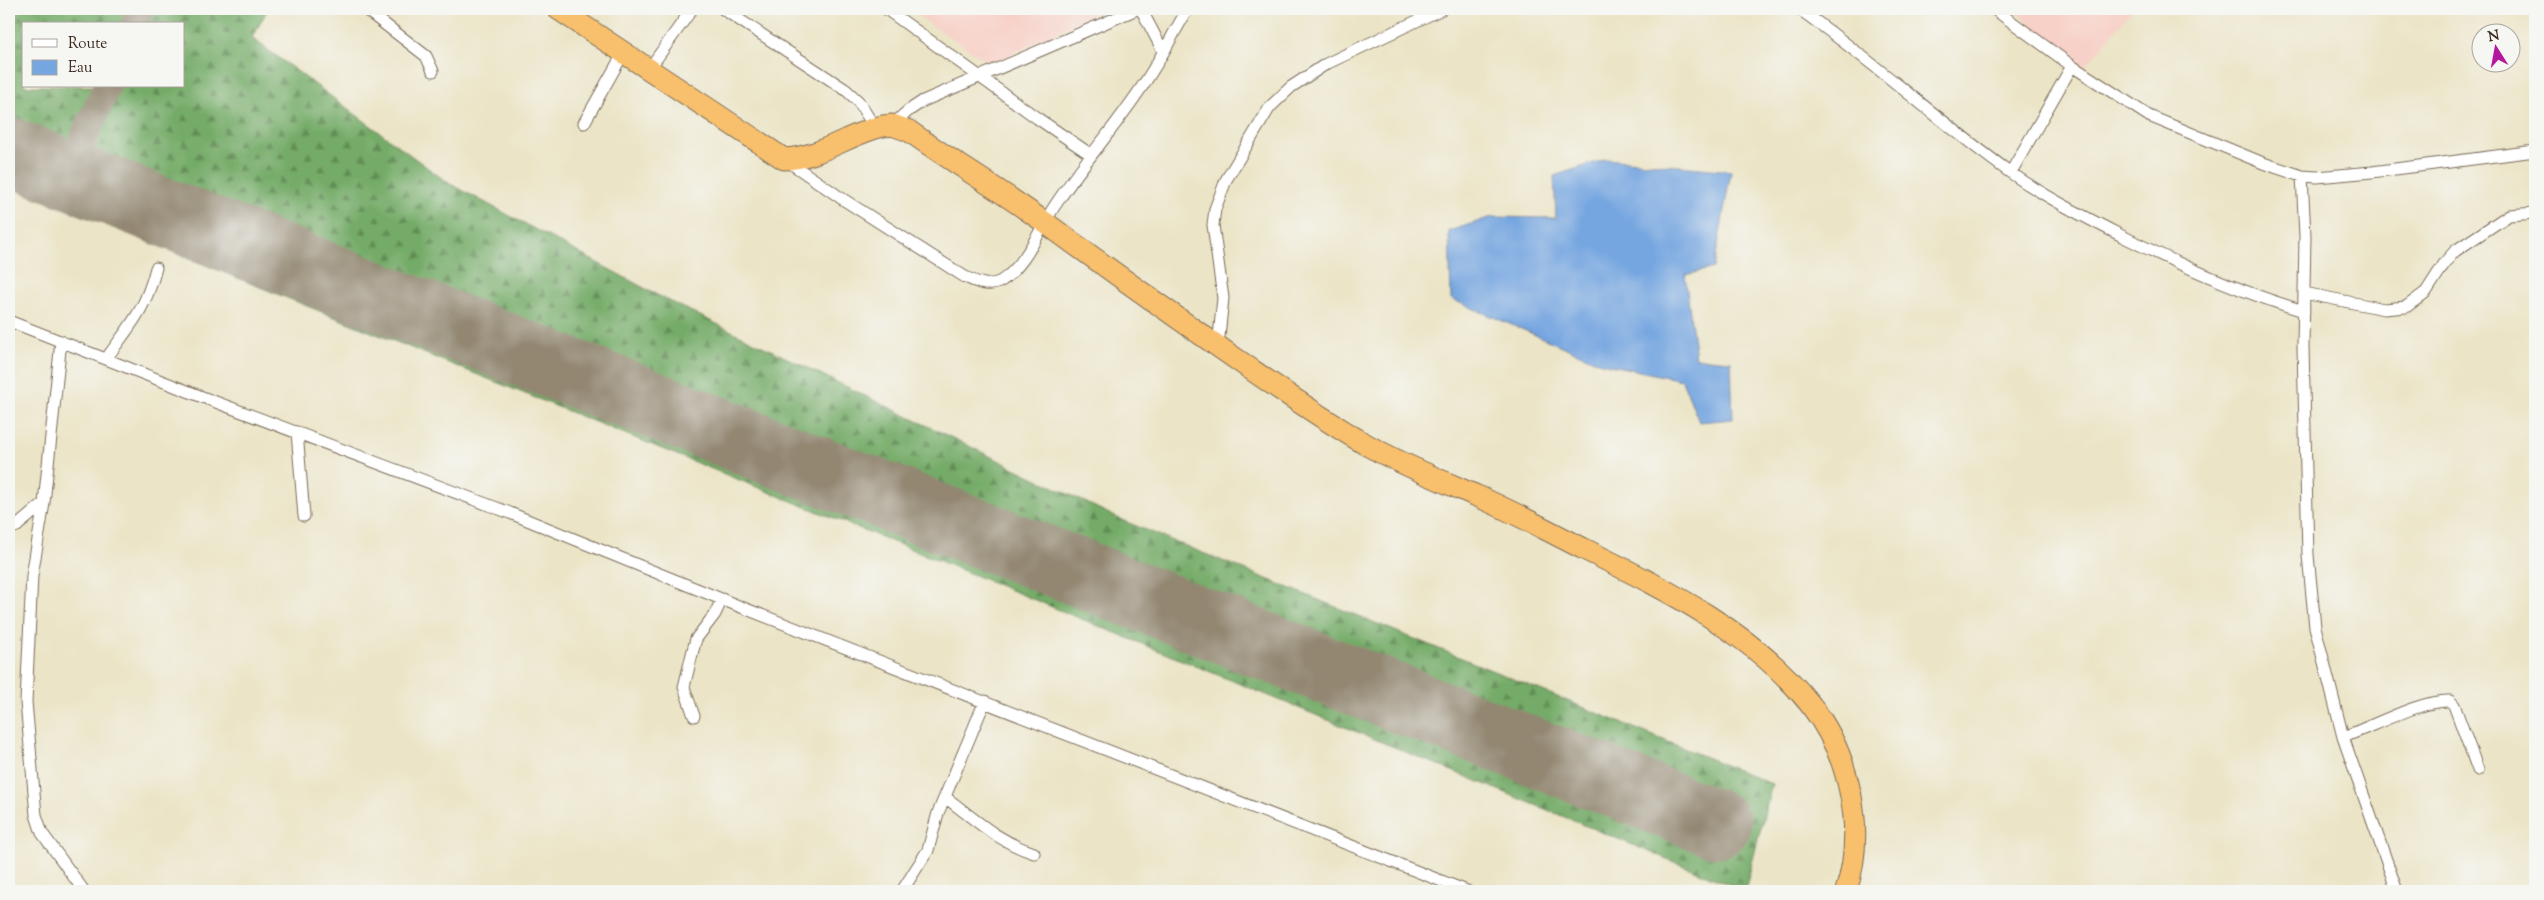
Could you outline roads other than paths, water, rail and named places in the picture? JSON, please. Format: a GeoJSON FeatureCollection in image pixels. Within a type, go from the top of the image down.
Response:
{"type":"FeatureCollection","features":[{"type":"Feature","properties":{"kind":"highway"},"geometry":{"type":"LineString","coordinates":[[558,9],[784,159],[801,158],[814,154],[883,127],[909,131],[1044,222],[1309,409],[1365,444],[1402,464],[1479,497],[1648,580],[1700,610],[1756,650],[1811,705],[1838,751],[1850,794],[1855,827],[1855,854],[1846,891]]}},
{"type":"Feature","properties":{"kind":"street"},"geometry":{"type":"LineString","coordinates":[[365,9],[426,56],[433,71]]}},
{"type":"Feature","properties":{"kind":"street"},"geometry":{"type":"LineString","coordinates":[[649,69],[692,9]]}},
{"type":"Feature","properties":{"kind":"street"},"geometry":{"type":"LineString","coordinates":[[723,9],[846,90],[883,127],[924,101],[1137,9]]}},
{"type":"Feature","properties":{"kind":"street"},"geometry":{"type":"LineString","coordinates":[[886,9],[1090,154]]}},
{"type":"Feature","properties":{"kind":"street"},"geometry":{"type":"LineString","coordinates":[[1141,9],[1163,51]]}},
{"type":"Feature","properties":{"kind":"street"},"geometry":{"type":"LineString","coordinates":[[784,159],[934,259],[977,283],[994,284],[1002,281],[1022,260],[1044,222],[1090,154],[1132,100],[1188,9]]}},
{"type":"Feature","properties":{"kind":"street"},"geometry":{"type":"LineString","coordinates":[[1218,346],[1222,298],[1213,225],[1215,210],[1226,180],[1270,107],[1291,87],[1326,64],[1442,9]]}},
{"type":"Feature","properties":{"kind":"street"},"geometry":{"type":"LineString","coordinates":[[1799,9],[2011,172],[2099,224],[2164,257],[2256,297],[2304,310]]}},
{"type":"Feature","properties":{"kind":"street"},"geometry":{"type":"LineString","coordinates":[[1994,9],[2072,66],[2150,116],[2263,163],[2302,176],[2317,177],[2372,172],[2535,151]]}},
{"type":"Feature","properties":{"kind":"street"},"geometry":{"type":"LineString","coordinates":[[584,123],[624,52]]}},
{"type":"Feature","properties":{"kind":"street"},"geometry":{"type":"LineString","coordinates":[[2011,172],[2072,66]]}},
{"type":"Feature","properties":{"kind":"street"},"geometry":{"type":"LineString","coordinates":[[2302,176],[2305,236],[2304,310],[2311,596],[2315,626],[2343,737],[2397,891]]}},
{"type":"Feature","properties":{"kind":"street"},"geometry":{"type":"LineString","coordinates":[[2304,293],[2384,309],[2406,307],[2426,292],[2446,261],[2455,251],[2509,215],[2535,213]]}},
{"type":"Feature","properties":{"kind":"street"},"geometry":{"type":"LineString","coordinates":[[106,359],[138,317],[147,300],[156,268]]}},
{"type":"Feature","properties":{"kind":"street"},"geometry":{"type":"LineString","coordinates":[[9,321],[510,512],[722,599],[1467,891]]}},
{"type":"Feature","properties":{"kind":"street"},"geometry":{"type":"LineString","coordinates":[[61,341],[44,503],[32,576],[27,646],[26,702],[36,815],[42,833],[84,891]]}},
{"type":"Feature","properties":{"kind":"street"},"geometry":{"type":"LineString","coordinates":[[298,432],[304,516]]}},
{"type":"Feature","properties":{"kind":"street"},"geometry":{"type":"LineString","coordinates":[[9,529],[17,526],[44,503]]}},
{"type":"Feature","properties":{"kind":"street"},"geometry":{"type":"LineString","coordinates":[[694,716],[684,687],[696,639],[715,614],[722,599]]}},
{"type":"Feature","properties":{"kind":"street"},"geometry":{"type":"LineString","coordinates":[[902,891],[928,850],[945,797],[985,701]]}},
{"type":"Feature","properties":{"kind":"street"},"geometry":{"type":"LineString","coordinates":[[2343,737],[2398,714],[2439,701],[2450,702],[2454,705],[2478,770]]}},
{"type":"Feature","properties":{"kind":"street"},"geometry":{"type":"LineString","coordinates":[[945,797],[995,836],[1011,846],[1034,853]]}},
{"type":"Feature","properties":{"kind":"water"},"geometry":{"type":"Polygon","coordinates":[[[1606,159],[1731,171],[1714,268],[1685,275],[1696,358],[1731,361],[1733,419],[1699,422],[1682,380],[1601,363],[1451,299],[1449,231],[1492,217],[1556,218],[1554,176],[1606,159]]]}}]}
